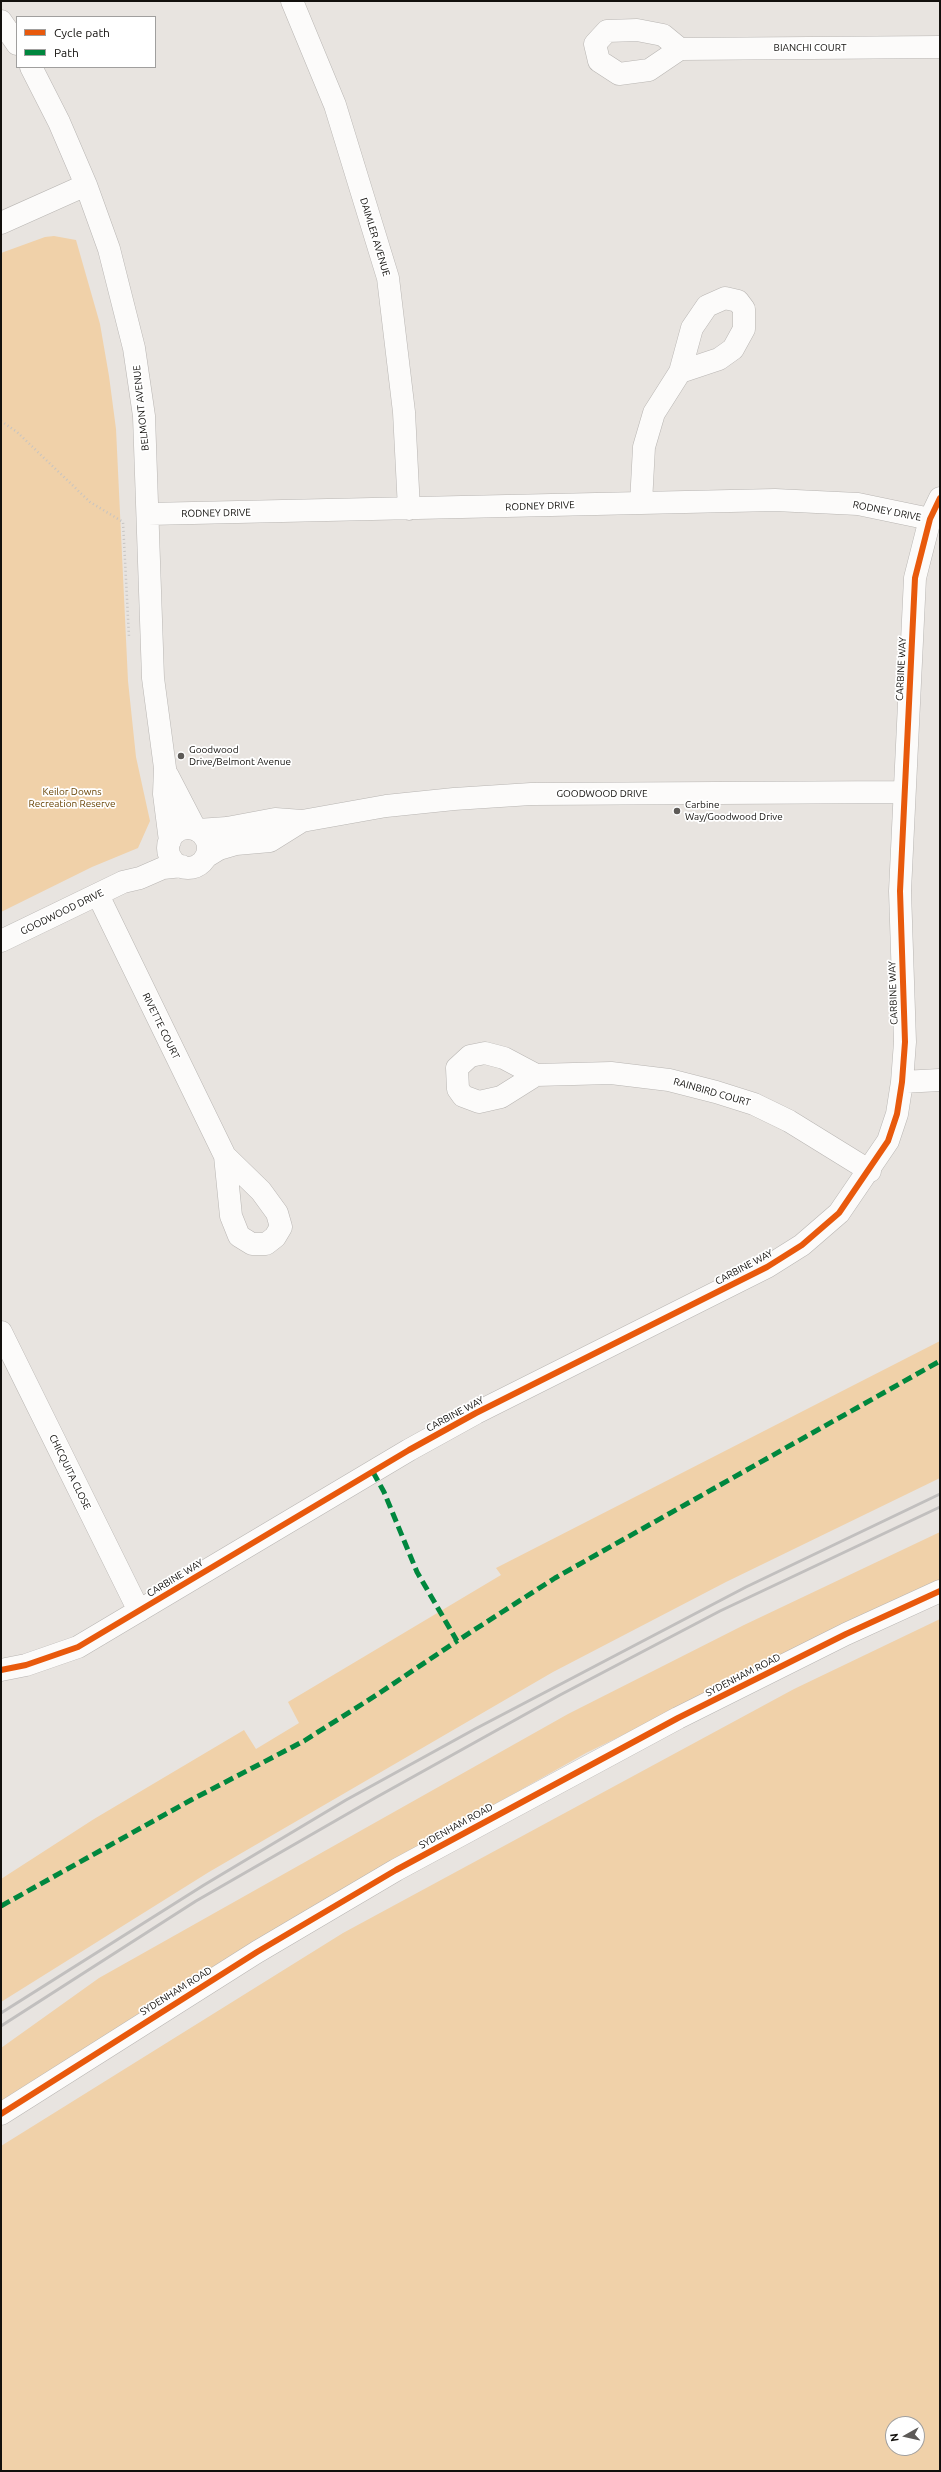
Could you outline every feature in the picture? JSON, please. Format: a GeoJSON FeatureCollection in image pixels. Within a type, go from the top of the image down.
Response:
{"type":"FeatureCollection","features":[{"type":"Feature","properties":{"kind":"street","name":"DAIMLER AVENUE"},"geometry":{"type":"LineString","coordinates":[[292,1],[335,106],[388,278],[404,412],[409,509]]}},
{"type":"Feature","properties":{"kind":"street"},"geometry":{"type":"LineString","coordinates":[[1,21],[16,43]]}},
{"type":"Feature","properties":{"kind":"street","name":"BIANCHI COURT"},"geometry":{"type":"LineString","coordinates":[[680,49],[940,48]]}},
{"type":"Feature","properties":{"kind":"street","name":"BELMONT AVENUE"},"geometry":{"type":"LineString","coordinates":[[32,68],[59,122],[86,185],[109,249],[134,348],[144,416],[153,678],[165,768],[164,794],[169,842]]}},
{"type":"Feature","properties":{"kind":"street"},"geometry":{"type":"LineString","coordinates":[[1,223],[86,185]]}},
{"type":"Feature","properties":{"kind":"street"},"geometry":{"type":"LineString","coordinates":[[641,503],[644,446],[654,413],[680,372]]}},
{"type":"Feature","properties":{"kind":"street","name":"CARBINE WAY"},"geometry":{"type":"LineString","coordinates":[[1,1670],[26,1665],[78,1647],[409,1450],[476,1413],[767,1267],[802,1245],[839,1213],[870,1171],[888,1141],[897,1114],[902,1082],[905,1042],[900,891],[915,578],[930,519],[940,498]]}},
{"type":"Feature","properties":{"kind":"street","name":"RODNEY DRIVE"},"geometry":{"type":"LineString","coordinates":[[148,514],[775,500],[858,504],[930,519]]}},
{"type":"Feature","properties":{"kind":"street","name":"BELMONT AVENUE"},"geometry":{"type":"LineString","coordinates":[[165,768],[177,796],[197,830]]}},
{"type":"Feature","properties":{"kind":"street","name":"GOODWOOD DRIVE"},"geometry":{"type":"LineString","coordinates":[[197,830],[227,828],[274,819],[302,821],[386,806],[454,799],[532,794],[904,792]]}},
{"type":"Feature","properties":{"kind":"street","name":"GOODWOOD DRIVE"},"geometry":{"type":"LineString","coordinates":[[206,857],[219,849],[236,844],[270,841],[302,821]]}},
{"type":"Feature","properties":{"kind":"street"},"geometry":{"type":"LineString","coordinates":[[180,829],[197,830],[202,834],[208,845],[206,857],[196,866],[182,866],[170,855],[169,842],[180,829]]}},
{"type":"Feature","properties":{"kind":"street","name":"GOODWOOD DRIVE"},"geometry":{"type":"LineString","coordinates":[[123,882],[135,868],[169,842]]}},
{"type":"Feature","properties":{"kind":"street","name":"GOODWOOD DRIVE"},"geometry":{"type":"LineString","coordinates":[[1,941],[123,882],[140,878],[163,868],[182,866]]}},
{"type":"Feature","properties":{"kind":"street","name":"RIVETTE COURT"},"geometry":{"type":"LineString","coordinates":[[98,895],[225,1156]]}},
{"type":"Feature","properties":{"kind":"street","name":"RAINBIRD COURT"},"geometry":{"type":"LineString","coordinates":[[536,1075],[611,1073],[669,1080],[716,1092],[754,1104],[789,1121],[870,1171]]}},
{"type":"Feature","properties":{"kind":"street"},"geometry":{"type":"LineString","coordinates":[[902,1082],[940,1080]]}},
{"type":"Feature","properties":{"kind":"street","name":"CHICQUITA CLOSE"},"geometry":{"type":"LineString","coordinates":[[1,1332],[139,1611]]}},
{"type":"Feature","properties":{"kind":"street","name":"SYDENHAM ROAD"},"geometry":{"type":"LineString","coordinates":[[1,2114],[257,1952],[396,1870],[678,1718],[846,1634],[940,1591]]}},
{"type":"Feature","properties":{"kind":"path"},"geometry":{"type":"LineString","coordinates":[[1,420],[17,432],[90,502],[123,522],[129,640]]}},
{"type":"Feature","properties":{"kind":"green space","name":"Keilor Downs Recreation Reserve"},"geometry":{"type":"Polygon","coordinates":[[[54,236],[76,240],[100,324],[109,376],[116,429],[128,681],[136,757],[150,821],[138,848],[92,867],[1,912],[1,253],[45,237],[54,236]]]}},
{"type":"Feature","properties":{"kind":"green space"},"geometry":{"type":"Polygon","coordinates":[[[940,1341],[940,1478],[726,1582],[553,1672],[209,1872],[1,2002],[1,1879],[94,1819],[244,1730],[256,1749],[299,1723],[288,1702],[501,1575],[496,1568],[940,1341]]]}},
{"type":"Feature","properties":{"kind":"green space"},"geometry":{"type":"Polygon","coordinates":[[[940,1532],[940,1581],[586,1753],[426,1843],[1,2104],[1,2048],[99,1978],[568,1714],[744,1625],[940,1532]]]}},
{"type":"Feature","properties":{"kind":"green space"},"geometry":{"type":"Polygon","coordinates":[[[940,1619],[940,2471],[1,2471],[1,2146],[343,1933],[794,1689],[940,1619]]]}},
{"type":"Feature","properties":{"kind":"railway"},"geometry":{"type":"LineString","coordinates":[[1,2013],[204,1885],[346,1800],[475,1729],[746,1587],[940,1494]]}},
{"type":"Feature","properties":{"kind":"railway"},"geometry":{"type":"LineString","coordinates":[[1,2026],[196,1901],[375,1798],[560,1695],[720,1611],[940,1507]]}},
{"type":"Feature","properties":{"kind":"marked path"},"geometry":{"type":"LineString","coordinates":[[373,1472],[384,1492],[417,1572],[457,1641],[555,1578],[940,1361]]}},
{"type":"Feature","properties":{"kind":"marked path"},"geometry":{"type":"LineString","coordinates":[[1,1906],[191,1800],[304,1741],[457,1641]]}},
{"type":"Feature","properties":{"kind":"cycle path"},"geometry":{"type":"LineString","coordinates":[[1,1670],[26,1665],[78,1647],[409,1450],[476,1413],[767,1267],[802,1245],[839,1213],[888,1141],[897,1114],[902,1082],[905,1042],[900,891],[915,578],[930,519],[940,498]]}},
{"type":"Feature","properties":{"kind":"cycle path"},"geometry":{"type":"LineString","coordinates":[[1,2114],[257,1952],[396,1870],[678,1718],[846,1634],[940,1591]]}},
{"type":"Feature","properties":{"kind":"place","name":"Goodwood Drive/Belmont Avenue"},"geometry":{"type":"Point","coordinates":[181,756]}},
{"type":"Feature","properties":{"kind":"place","name":"Carbine Way/Goodwood Drive"},"geometry":{"type":"Point","coordinates":[677,811]}}]}
